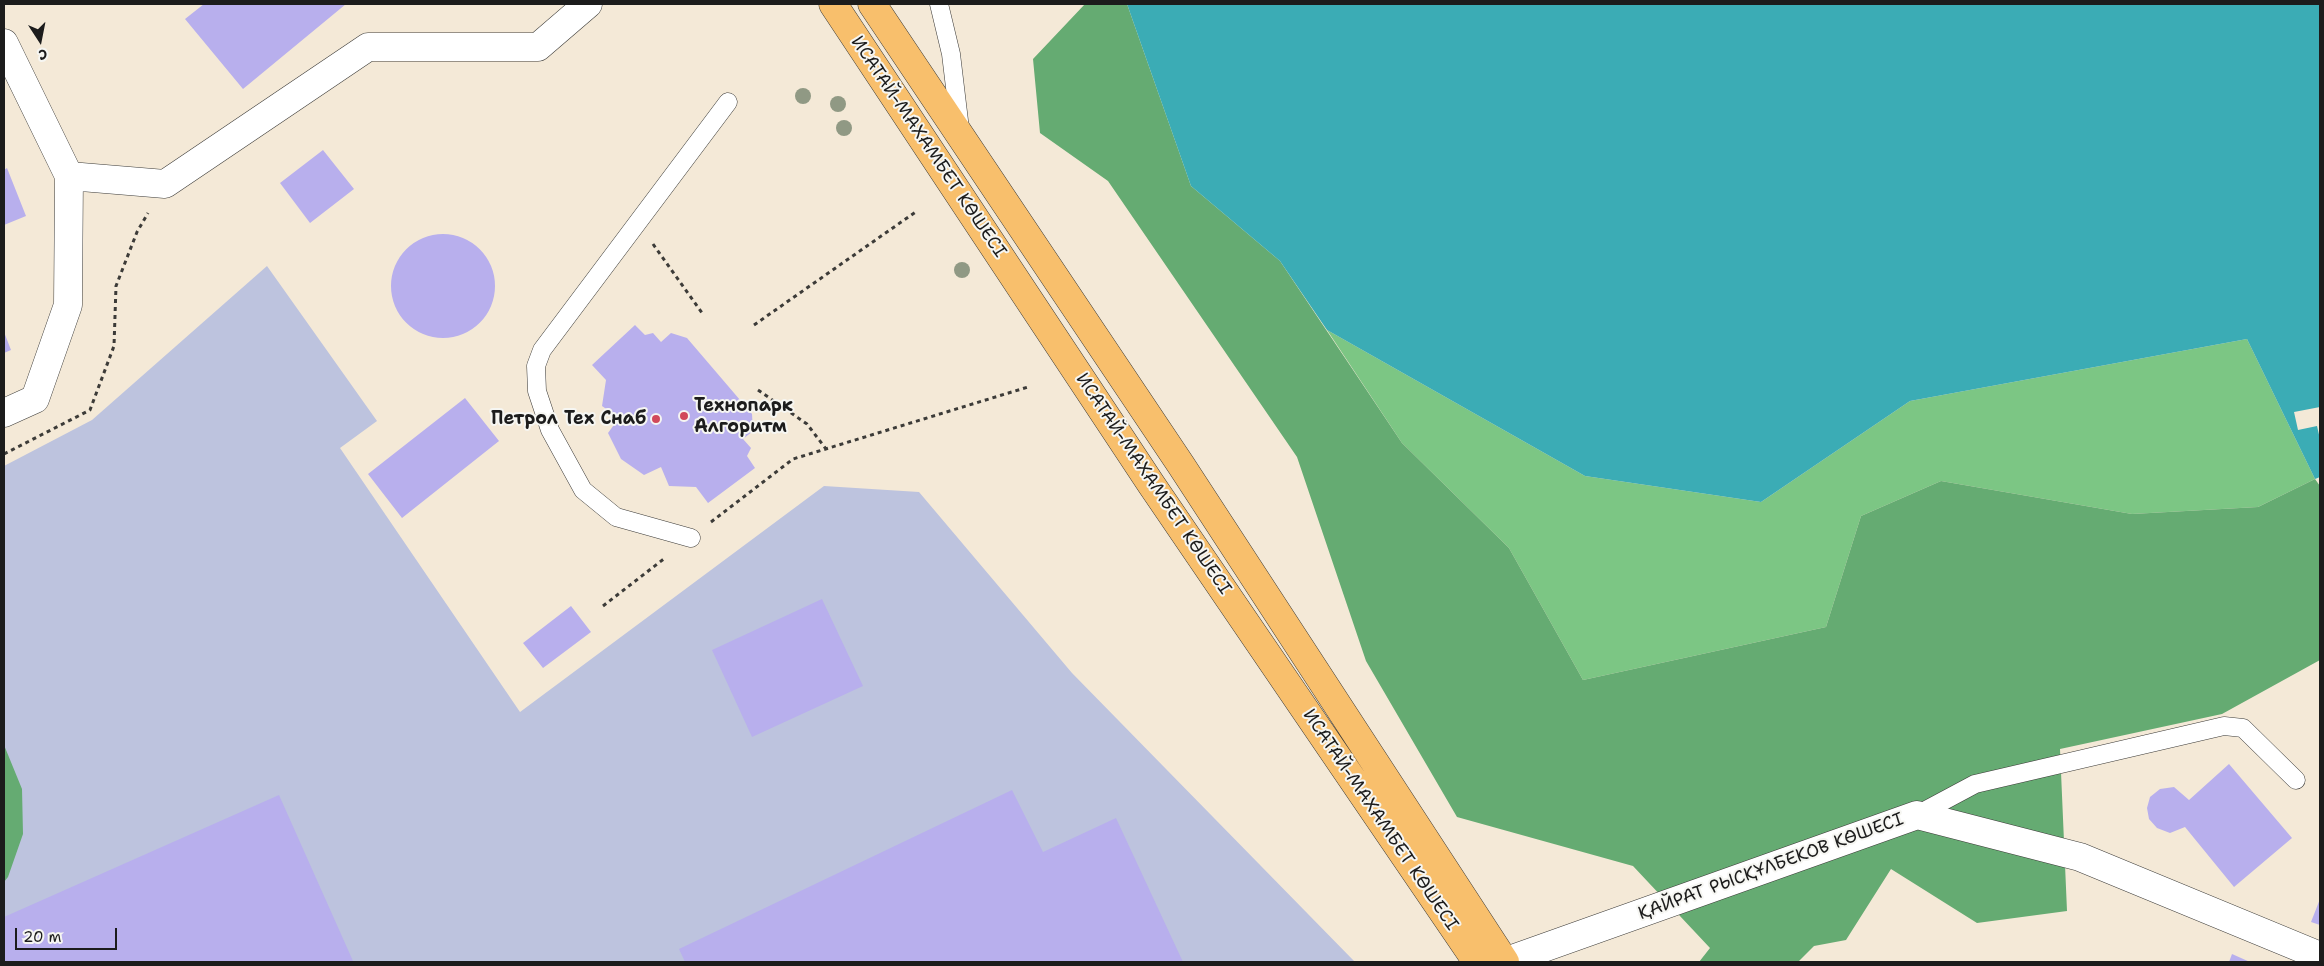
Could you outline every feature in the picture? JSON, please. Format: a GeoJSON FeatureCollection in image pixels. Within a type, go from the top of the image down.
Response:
{"type":"FeatureCollection","features":[{"type":"Feature","properties":{"kind":"main road","name":"ИСАТАЙ-МАХАМБЕТ КӨШЕСІ"},"geometry":{"type":"LineString","coordinates":[[832,4],[1151,484],[1477,962]]}},
{"type":"Feature","properties":{"kind":"main road"},"geometry":{"type":"LineString","coordinates":[[872,4],[1181,465],[1505,962]]}},
{"type":"Feature","properties":{"kind":"street"},"geometry":{"type":"LineString","coordinates":[[70,176],[165,184],[368,47],[538,46],[588,4]]}},
{"type":"Feature","properties":{"kind":"street"},"geometry":{"type":"LineString","coordinates":[[4,44],[70,176],[68,305],[35,399],[4,413]]}},
{"type":"Feature","properties":{"kind":"street","name":"ҚАЙРАТ РЫСҚҰЛБЕКОВ КӨШЕСІ"},"geometry":{"type":"LineString","coordinates":[[1505,962],[1917,815],[2080,857],[2320,956]]}},
{"type":"Feature","properties":{"kind":"lane"},"geometry":{"type":"LineString","coordinates":[[939,4],[950,54],[961,135]]}},
{"type":"Feature","properties":{"kind":"lane"},"geometry":{"type":"LineString","coordinates":[[691,538],[616,517],[582,490],[550,430],[537,391],[536,366],[542,350],[728,102]]}},
{"type":"Feature","properties":{"kind":"lane"},"geometry":{"type":"LineString","coordinates":[[1917,815],[1975,784],[2224,726],[2244,728],[2296,780]]}},
{"type":"Feature","properties":{"kind":"path"},"geometry":{"type":"LineString","coordinates":[[4,454],[90,410],[114,346],[116,286],[137,232],[165,184]]}},
{"type":"Feature","properties":{"kind":"path"},"geometry":{"type":"LineString","coordinates":[[754,325],[917,211]]}},
{"type":"Feature","properties":{"kind":"path"},"geometry":{"type":"LineString","coordinates":[[638,222],[702,313]]}},
{"type":"Feature","properties":{"kind":"path"},"geometry":{"type":"LineString","coordinates":[[603,606],[793,459],[1028,387]]}},
{"type":"Feature","properties":{"kind":"path"},"geometry":{"type":"LineString","coordinates":[[758,390],[807,424],[826,449]]}},
{"type":"Feature","properties":{"kind":"shaded area"},"geometry":{"type":"Polygon","coordinates":[[[267,266],[377,421],[340,448],[520,712],[824,486],[919,492],[1072,673],[1355,962],[4,962],[4,466],[92,420],[267,266]]]}},
{"type":"Feature","properties":{"kind":"green space"},"geometry":{"type":"Polygon","coordinates":[[[1085,4],[1127,4],[1191,186],[1280,261],[1402,443],[1509,548],[1583,680],[1826,627],[1861,516],[1941,481],[2132,514],[2258,507],[2315,479],[2320,486],[2320,660],[2222,714],[2060,749],[2067,911],[1977,923],[1891,869],[1846,940],[1814,946],[1798,962],[1699,962],[1710,948],[1633,866],[1457,817],[1366,661],[1297,457],[1108,181],[1040,133],[1033,59],[1085,4]]]}},
{"type":"Feature","properties":{"kind":"green space"},"geometry":{"type":"Polygon","coordinates":[[[1327,330],[1585,476],[1761,502],[1910,401],[2247,339],[2315,479],[2258,507],[2132,514],[1941,481],[1861,516],[1826,627],[1583,680],[1509,548],[1402,443],[1327,330]]]}},
{"type":"Feature","properties":{"kind":"green space"},"geometry":{"type":"Polygon","coordinates":[[[4,745],[22,789],[23,834],[8,877],[4,882],[4,745]]]}},
{"type":"Feature","properties":{"kind":"water"},"geometry":{"type":"Polygon","coordinates":[[[1127,4],[2320,4],[2320,477],[2315,479],[2247,339],[1910,401],[1761,502],[1585,476],[1327,330],[1280,261],[1191,186],[1127,4]]]}},
{"type":"Feature","properties":{"kind":"pier"},"geometry":{"type":"Polygon","coordinates":[[[2320,407],[2320,439],[2317,426],[2298,430],[2294,412],[2320,407]]]}},
{"type":"Feature","properties":{"kind":"building"},"geometry":{"type":"Polygon","coordinates":[[[204,4],[346,4],[243,89],[185,19],[204,4]]]}},
{"type":"Feature","properties":{"kind":"building"},"geometry":{"type":"Polygon","coordinates":[[[323,150],[354,189],[310,223],[280,183],[323,150]]]}},
{"type":"Feature","properties":{"kind":"building"},"geometry":{"type":"Polygon","coordinates":[[[7,168],[26,216],[4,225],[4,170],[7,168]]]}},
{"type":"Feature","properties":{"kind":"building"},"geometry":{"type":"Polygon","coordinates":[[[443,234],[463,238],[480,249],[491,266],[495,286],[491,306],[480,323],[463,334],[443,338],[423,334],[406,323],[395,306],[391,286],[395,266],[406,249],[423,238],[443,234]]]}},
{"type":"Feature","properties":{"kind":"building","name":"Технопарк Алгоритм"},"geometry":{"type":"Polygon","coordinates":[[[635,325],[645,335],[653,333],[661,342],[671,333],[687,338],[752,414],[753,431],[743,439],[751,448],[747,456],[755,468],[708,503],[696,487],[669,486],[661,467],[644,475],[621,459],[608,433],[619,418],[602,406],[606,380],[592,365],[635,325]]]}},
{"type":"Feature","properties":{"kind":"building"},"geometry":{"type":"Polygon","coordinates":[[[4,332],[11,350],[4,353],[4,332]]]}},
{"type":"Feature","properties":{"kind":"building"},"geometry":{"type":"Polygon","coordinates":[[[465,398],[499,441],[402,518],[368,474],[465,398]]]}},
{"type":"Feature","properties":{"kind":"building"},"geometry":{"type":"Polygon","coordinates":[[[822,599],[863,686],[752,737],[712,650],[822,599]]]}},
{"type":"Feature","properties":{"kind":"building"},"geometry":{"type":"Polygon","coordinates":[[[571,606],[591,632],[543,668],[523,643],[571,606]]]}},
{"type":"Feature","properties":{"kind":"building"},"geometry":{"type":"Polygon","coordinates":[[[2229,764],[2292,838],[2234,887],[2185,827],[2170,833],[2157,828],[2149,819],[2147,808],[2150,797],[2160,789],[2174,787],[2189,800],[2229,764]]]}},
{"type":"Feature","properties":{"kind":"building"},"geometry":{"type":"Polygon","coordinates":[[[1012,790],[1043,852],[1116,818],[1183,962],[685,962],[679,949],[1012,790]]]}},
{"type":"Feature","properties":{"kind":"building"},"geometry":{"type":"Polygon","coordinates":[[[279,795],[353,961],[4,962],[4,917],[279,795]]]}},
{"type":"Feature","properties":{"kind":"building"},"geometry":{"type":"Polygon","coordinates":[[[2320,899],[2320,925],[2311,922],[2320,899]]]}},
{"type":"Feature","properties":{"kind":"building"},"geometry":{"type":"Polygon","coordinates":[[[2232,954],[2250,962],[2229,962],[2232,954]]]}},
{"type":"Feature","properties":{"kind":"place","name":"Технопарк Алгоритм"},"geometry":{"type":"Point","coordinates":[684,416]}},
{"type":"Feature","properties":{"kind":"place","name":"Петрол Тех Снаб"},"geometry":{"type":"Point","coordinates":[656,419]}}]}
